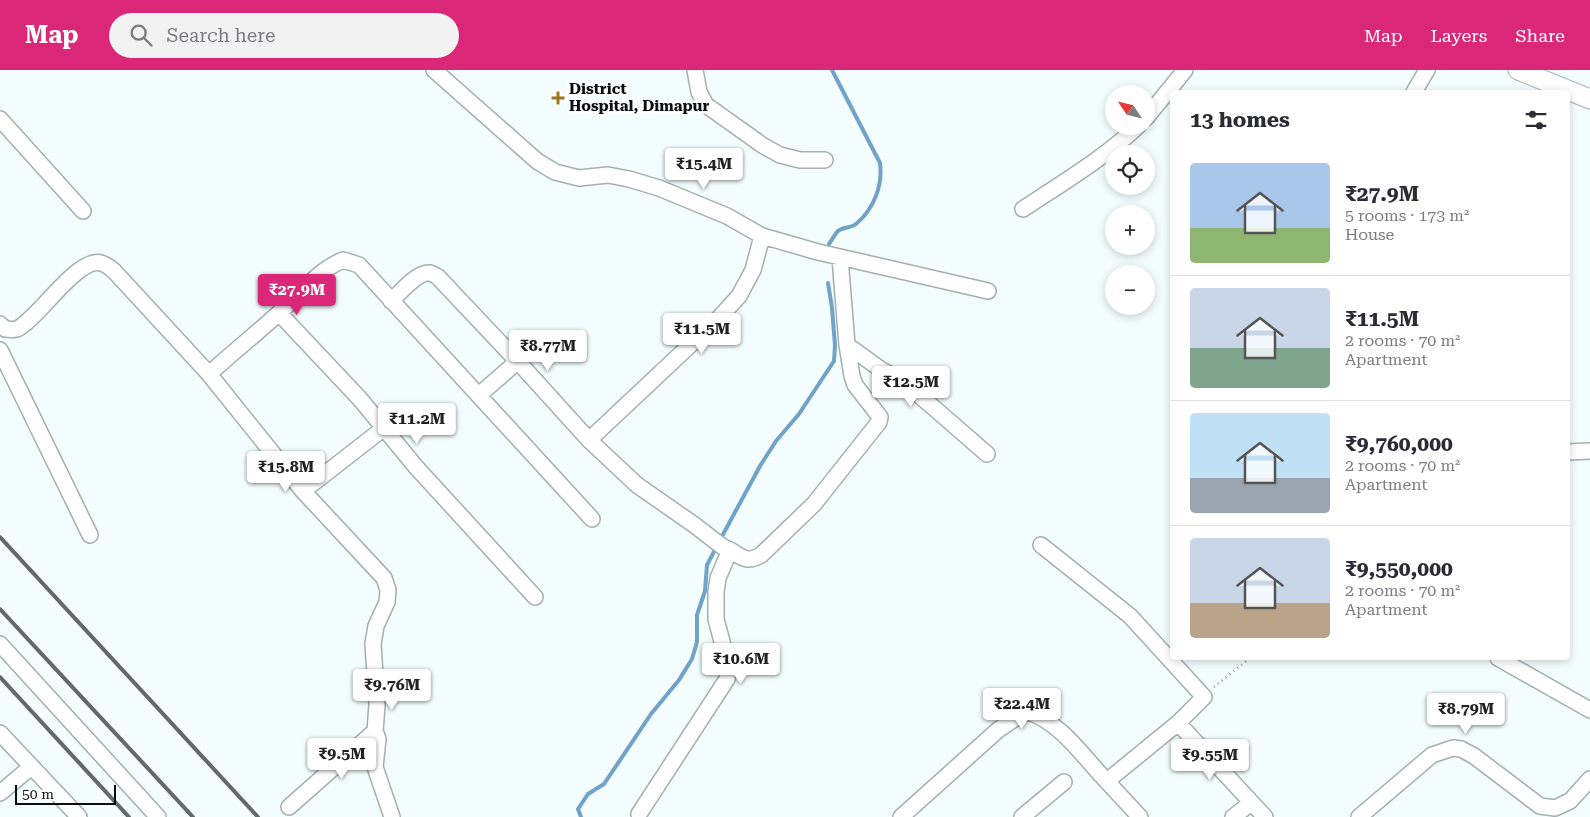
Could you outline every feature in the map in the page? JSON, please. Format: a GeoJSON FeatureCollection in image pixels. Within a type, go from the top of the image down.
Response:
{"type":"FeatureCollection","features":[{"type":"Feature","properties":{"kind":"main road"},"geometry":{"type":"LineString","coordinates":[[1529,72],[1562,90]]}},
{"type":"Feature","properties":{"kind":"main road"},"geometry":{"type":"LineString","coordinates":[[1570,94],[1590,99]]}},
{"type":"Feature","properties":{"kind":"street"},"geometry":{"type":"LineString","coordinates":[[434,70],[537,161],[555,172],[580,178],[608,175],[629,179],[659,188],[727,216],[762,236],[840,258],[988,291]]}},
{"type":"Feature","properties":{"kind":"street"},"geometry":{"type":"LineString","coordinates":[[695,70],[698,92],[706,105],[762,145],[780,155],[800,160],[825,160]]}},
{"type":"Feature","properties":{"kind":"street"},"geometry":{"type":"LineString","coordinates":[[1155,107],[1185,70]]}},
{"type":"Feature","properties":{"kind":"street"},"geometry":{"type":"LineString","coordinates":[[1415,90],[1427,70]]}},
{"type":"Feature","properties":{"kind":"street"},"geometry":{"type":"LineString","coordinates":[[0,119],[83,211]]}},
{"type":"Feature","properties":{"kind":"street"},"geometry":{"type":"LineString","coordinates":[[1023,210],[1099,158],[1128,135]]}},
{"type":"Feature","properties":{"kind":"street"},"geometry":{"type":"LineString","coordinates":[[589,440],[720,317],[739,296],[753,270],[762,236]]}},
{"type":"Feature","properties":{"kind":"street"},"geometry":{"type":"LineString","coordinates":[[391,301],[422,274],[430,273],[438,276],[589,440],[637,485],[726,548],[745,559],[753,559],[762,555],[814,504],[879,422],[880,417],[855,385],[847,345],[840,258]]}},
{"type":"Feature","properties":{"kind":"street"},"geometry":{"type":"LineString","coordinates":[[209,374],[279,313],[330,265],[344,260],[359,265],[592,518]]}},
{"type":"Feature","properties":{"kind":"street"},"geometry":{"type":"LineString","coordinates":[[0,324],[5,329],[15,330],[29,319],[80,269],[94,262],[102,263],[114,270],[209,374],[303,491],[384,578],[388,590],[387,602],[376,626],[373,644],[378,705],[375,731],[378,739],[375,767],[392,817]]}},
{"type":"Feature","properties":{"kind":"street"},"geometry":{"type":"LineString","coordinates":[[279,313],[360,399],[416,468],[535,597]]}},
{"type":"Feature","properties":{"kind":"street"},"geometry":{"type":"LineString","coordinates":[[847,345],[883,372],[898,378],[911,388],[987,454]]}},
{"type":"Feature","properties":{"kind":"street"},"geometry":{"type":"LineString","coordinates":[[0,350],[90,535]]}},
{"type":"Feature","properties":{"kind":"street"},"geometry":{"type":"LineString","coordinates":[[479,396],[518,361]]}},
{"type":"Feature","properties":{"kind":"street"},"geometry":{"type":"LineString","coordinates":[[303,491],[384,428]]}},
{"type":"Feature","properties":{"kind":"street"},"geometry":{"type":"LineString","coordinates":[[1570,452],[1590,452]]}},
{"type":"Feature","properties":{"kind":"street"},"geometry":{"type":"LineString","coordinates":[[1041,545],[1130,616],[1170,660]]}},
{"type":"Feature","properties":{"kind":"street"},"geometry":{"type":"LineString","coordinates":[[639,814],[727,680],[729,668],[716,619],[718,578],[726,548]]}},
{"type":"Feature","properties":{"kind":"street"},"geometry":{"type":"LineString","coordinates":[[0,644],[158,817]]}},
{"type":"Feature","properties":{"kind":"street"},"geometry":{"type":"LineString","coordinates":[[1107,781],[1178,723],[1204,697],[1170,660]]}},
{"type":"Feature","properties":{"kind":"street"},"geometry":{"type":"LineString","coordinates":[[1502,660],[1590,710]]}},
{"type":"Feature","properties":{"kind":"street"},"geometry":{"type":"LineString","coordinates":[[901,817],[998,730],[1026,711],[1038,715],[1051,723],[1107,781],[1135,815]]}},
{"type":"Feature","properties":{"kind":"street"},"geometry":{"type":"LineString","coordinates":[[1178,723],[1265,817]]}},
{"type":"Feature","properties":{"kind":"street"},"geometry":{"type":"LineString","coordinates":[[289,807],[375,731]]}},
{"type":"Feature","properties":{"kind":"street"},"geometry":{"type":"LineString","coordinates":[[0,733],[79,817]]}},
{"type":"Feature","properties":{"kind":"street"},"geometry":{"type":"LineString","coordinates":[[1359,817],[1432,756],[1453,748],[1474,756],[1540,806],[1557,813],[1590,779]]}},
{"type":"Feature","properties":{"kind":"street"},"geometry":{"type":"LineString","coordinates":[[0,793],[31,766]]}},
{"type":"Feature","properties":{"kind":"street"},"geometry":{"type":"LineString","coordinates":[[1022,817],[1064,782]]}},
{"type":"Feature","properties":{"kind":"street"},"geometry":{"type":"LineString","coordinates":[[1233,817],[1251,803]]}},
{"type":"Feature","properties":{"kind":"path"},"geometry":{"type":"LineString","coordinates":[[1204,697],[1248,660]]}},
{"type":"Feature","properties":{"kind":"waterway"},"geometry":{"type":"LineString","coordinates":[[829,244],[838,231],[856,224],[868,211],[876,196],[881,171],[880,163],[832,70]]}},
{"type":"Feature","properties":{"kind":"waterway"},"geometry":{"type":"LineString","coordinates":[[720,540],[760,466],[776,441],[799,414],[834,361],[835,345],[828,283]]}},
{"type":"Feature","properties":{"kind":"waterway"},"geometry":{"type":"LineString","coordinates":[[581,817],[578,809],[588,794],[604,784],[651,714],[679,680],[692,659],[697,642],[697,615],[705,591],[707,565],[717,546]]}},
{"type":"Feature","properties":{"kind":"railway"},"geometry":{"type":"LineString","coordinates":[[0,537],[258,817]]}},
{"type":"Feature","properties":{"kind":"railway"},"geometry":{"type":"LineString","coordinates":[[0,609],[193,817]]}},
{"type":"Feature","properties":{"kind":"railway"},"geometry":{"type":"LineString","coordinates":[[0,677],[129,817]]}},
{"type":"Feature","properties":{"kind":"place","name":"District Hospital, Dimapur"},"geometry":{"type":"Point","coordinates":[558,98]}}]}
